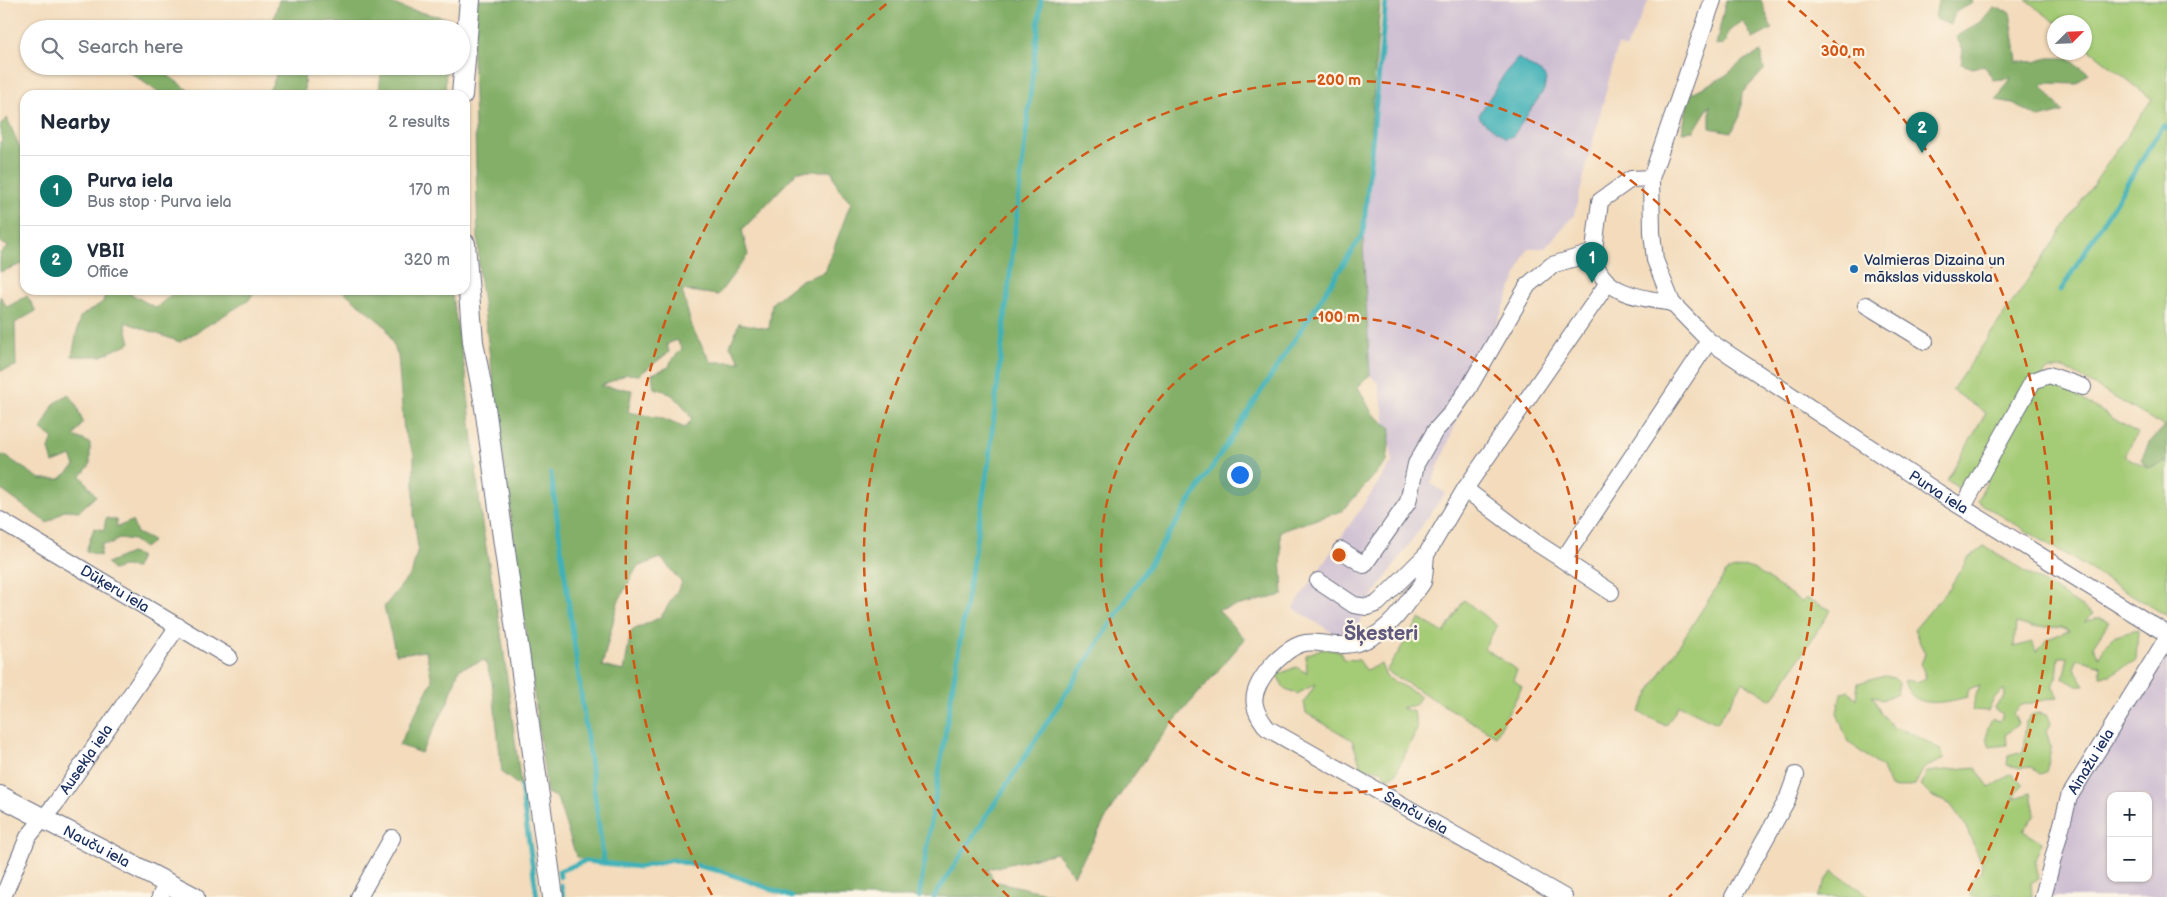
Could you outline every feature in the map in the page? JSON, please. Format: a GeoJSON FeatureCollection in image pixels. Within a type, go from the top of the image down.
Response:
{"type":"FeatureCollection","features":[{"type":"Feature","properties":{"kind":"street"},"geometry":{"type":"LineString","coordinates":[[468,20],[470,0]]}},
{"type":"Feature","properties":{"kind":"street","name":"Purva iela"},"geometry":{"type":"LineString","coordinates":[[1714,0],[1651,178],[1652,232],[1656,260],[1672,303],[1709,341],[1963,508],[2167,636]]}},
{"type":"Feature","properties":{"kind":"street"},"geometry":{"type":"LineString","coordinates":[[462,90],[464,75]]}},
{"type":"Feature","properties":{"kind":"street"},"geometry":{"type":"LineString","coordinates":[[1651,178],[1631,179],[1600,201],[1594,261],[1608,284],[1633,296],[1672,303]]}},
{"type":"Feature","properties":{"kind":"street"},"geometry":{"type":"LineString","coordinates":[[1341,550],[1364,565],[1386,534],[1408,502],[1416,464],[1435,431],[1452,412],[1468,389],[1528,285],[1552,265],[1595,252]]}},
{"type":"Feature","properties":{"kind":"street"},"geometry":{"type":"LineString","coordinates":[[1318,581],[1354,606],[1367,607],[1378,603],[1426,555],[1465,490],[1608,284]]}},
{"type":"Feature","properties":{"kind":"street"},"geometry":{"type":"LineString","coordinates":[[469,295],[473,342],[485,410],[553,897]]}},
{"type":"Feature","properties":{"kind":"street"},"geometry":{"type":"LineString","coordinates":[[1866,305],[1925,341]]}},
{"type":"Feature","properties":{"kind":"street"},"geometry":{"type":"LineString","coordinates":[[1563,560],[1709,341]]}},
{"type":"Feature","properties":{"kind":"street"},"geometry":{"type":"LineString","coordinates":[[1963,508],[2033,381],[2049,375],[2083,387]]}},
{"type":"Feature","properties":{"kind":"street"},"geometry":{"type":"LineString","coordinates":[[1465,490],[1535,542],[1611,592]]}},
{"type":"Feature","properties":{"kind":"street","name":"Dūķeru iela"},"geometry":{"type":"LineString","coordinates":[[0,520],[229,657]]}},
{"type":"Feature","properties":{"kind":"street","name":"Senču iela"},"geometry":{"type":"LineString","coordinates":[[1426,555],[1423,582],[1387,629],[1368,640],[1339,645],[1326,643],[1302,644],[1288,651],[1275,661],[1255,691],[1254,704],[1267,728],[1564,897]]}},
{"type":"Feature","properties":{"kind":"street","name":"Ausekļa iela"},"geometry":{"type":"LineString","coordinates":[[3,897],[28,837],[44,820],[178,626]]}},
{"type":"Feature","properties":{"kind":"street","name":"Ainažu iela"},"geometry":{"type":"LineString","coordinates":[[2043,897],[2069,797],[2167,636]]}},
{"type":"Feature","properties":{"kind":"street"},"geometry":{"type":"LineString","coordinates":[[1733,897],[1787,800],[1796,775]]}},
{"type":"Feature","properties":{"kind":"street","name":"Nauču iela"},"geometry":{"type":"LineString","coordinates":[[0,796],[164,890],[194,897]]}},
{"type":"Feature","properties":{"kind":"street"},"geometry":{"type":"LineString","coordinates":[[359,897],[392,838]]}},
{"type":"Feature","properties":{"kind":"shaded area"},"geometry":{"type":"Polygon","coordinates":[[[1386,0],[1649,0],[1626,49],[1618,45],[1574,215],[1545,248],[1528,248],[1431,484],[1445,493],[1368,603],[1353,639],[1344,633],[1341,638],[1293,608],[1393,461],[1378,383],[1370,375],[1363,243],[1386,0]]]}},
{"type":"Feature","properties":{"kind":"shaded area"},"geometry":{"type":"Polygon","coordinates":[[[2167,638],[2167,897],[2043,897],[2069,797],[2167,638]]]}},
{"type":"Feature","properties":{"kind":"green space"},"geometry":{"type":"Polygon","coordinates":[[[279,0],[384,0],[406,9],[447,18],[447,20],[273,20],[279,0]]]}},
{"type":"Feature","properties":{"kind":"green space"},"geometry":{"type":"Polygon","coordinates":[[[477,0],[1380,0],[1363,243],[1370,375],[1358,387],[1372,413],[1391,428],[1387,462],[1342,511],[1280,531],[1283,595],[1218,610],[1245,639],[1165,732],[1117,799],[1074,875],[1056,853],[988,869],[994,881],[1063,897],[792,897],[724,872],[673,860],[639,867],[585,861],[576,856],[557,798],[547,793],[479,273],[472,23],[477,0]],[[798,171],[742,230],[748,255],[718,295],[682,290],[692,328],[711,362],[741,362],[730,346],[739,323],[769,329],[772,303],[801,280],[825,272],[851,202],[838,188],[832,171],[798,171]],[[677,340],[667,344],[669,352],[639,375],[627,374],[601,386],[632,390],[628,412],[661,418],[685,428],[692,419],[684,408],[672,395],[654,388],[652,374],[669,367],[671,361],[682,349],[677,340]],[[661,558],[637,567],[618,602],[602,666],[624,671],[631,631],[661,617],[682,583],[661,558]]]}},
{"type":"Feature","properties":{"kind":"green space"},"geometry":{"type":"Polygon","coordinates":[[[1726,0],[1761,0],[1772,29],[1753,39],[1743,21],[1730,30],[1724,44],[1716,45],[1726,0]]]}},
{"type":"Feature","properties":{"kind":"green space"},"geometry":{"type":"Polygon","coordinates":[[[1973,0],[1971,4],[1955,12],[1951,25],[1935,19],[1938,1],[1973,0]]]}},
{"type":"Feature","properties":{"kind":"green space"},"geometry":{"type":"Polygon","coordinates":[[[2026,0],[2167,0],[2167,424],[2165,427],[2064,368],[2047,370],[1965,493],[1947,480],[1986,413],[1952,390],[2152,99],[2092,52],[2092,15],[2047,16],[2026,0]]]}},
{"type":"Feature","properties":{"kind":"green space"},"geometry":{"type":"Polygon","coordinates":[[[1993,7],[2010,12],[2017,61],[2035,62],[2047,58],[2047,60],[2070,60],[2089,73],[2076,84],[2048,83],[2041,85],[2063,112],[2039,118],[2013,103],[1996,100],[2011,78],[1993,80],[1984,65],[1973,68],[1961,64],[1963,49],[1956,37],[1981,22],[1993,7]]]}},
{"type":"Feature","properties":{"kind":"green space"},"geometry":{"type":"Polygon","coordinates":[[[1761,52],[1764,70],[1742,93],[1740,116],[1732,132],[1710,128],[1710,105],[1694,131],[1682,132],[1690,94],[1724,77],[1744,60],[1761,52]]]}},
{"type":"Feature","properties":{"kind":"green space"},"geometry":{"type":"Polygon","coordinates":[[[134,75],[167,75],[188,90],[155,90],[134,75]]]}},
{"type":"Feature","properties":{"kind":"green space"},"geometry":{"type":"Polygon","coordinates":[[[305,75],[304,90],[269,90],[276,76],[305,75]]]}},
{"type":"Feature","properties":{"kind":"green space"},"geometry":{"type":"Polygon","coordinates":[[[381,75],[446,75],[445,90],[379,90],[381,75]]]}},
{"type":"Feature","properties":{"kind":"green space"},"geometry":{"type":"Polygon","coordinates":[[[7,118],[20,148],[20,265],[0,272],[0,253],[9,247],[0,242],[0,142],[2,140],[0,125],[7,118]]]}},
{"type":"Feature","properties":{"kind":"green space"},"geometry":{"type":"Polygon","coordinates":[[[105,295],[133,295],[156,308],[170,295],[252,295],[249,300],[180,342],[125,322],[130,343],[101,356],[72,356],[80,317],[103,302],[105,295]]]}},
{"type":"Feature","properties":{"kind":"green space"},"geometry":{"type":"Polygon","coordinates":[[[348,295],[452,295],[466,377],[482,524],[502,639],[521,787],[502,773],[492,682],[485,660],[459,669],[448,702],[421,753],[399,745],[432,681],[426,651],[396,654],[384,607],[412,572],[418,548],[414,516],[414,454],[404,432],[398,356],[386,327],[348,295]]]}},
{"type":"Feature","properties":{"kind":"green space"},"geometry":{"type":"Polygon","coordinates":[[[0,296],[7,307],[27,296],[36,311],[15,323],[16,366],[0,371],[0,296]]]}},
{"type":"Feature","properties":{"kind":"green space"},"geometry":{"type":"Polygon","coordinates":[[[2044,385],[2060,386],[2137,433],[2125,456],[2147,468],[2167,462],[2167,616],[1977,501],[2032,393],[2044,385]]]}},
{"type":"Feature","properties":{"kind":"green space"},"geometry":{"type":"Polygon","coordinates":[[[68,394],[75,402],[83,422],[74,436],[90,443],[90,465],[81,476],[96,496],[79,511],[65,510],[47,523],[0,489],[0,456],[4,455],[40,479],[60,479],[75,466],[71,456],[53,463],[49,449],[53,437],[41,430],[54,404],[68,394]]]}},
{"type":"Feature","properties":{"kind":"green space"},"geometry":{"type":"Polygon","coordinates":[[[2167,424],[2167,462],[2147,468],[2141,460],[2149,443],[2167,424]]]}},
{"type":"Feature","properties":{"kind":"green space"},"geometry":{"type":"Polygon","coordinates":[[[106,518],[116,520],[117,527],[132,521],[137,533],[153,541],[144,548],[133,540],[119,538],[112,544],[102,544],[100,556],[86,551],[94,528],[104,530],[106,518]]]}},
{"type":"Feature","properties":{"kind":"green space"},"geometry":{"type":"Polygon","coordinates":[[[1984,546],[2093,614],[2084,622],[2099,618],[2109,622],[2093,646],[2099,657],[2110,640],[2138,630],[2136,660],[2110,675],[2100,676],[2101,666],[2078,659],[2074,668],[2085,685],[2075,685],[2063,678],[2068,657],[2059,657],[2057,678],[2052,686],[2058,697],[2022,705],[2013,713],[2018,724],[2006,734],[2007,745],[1990,747],[1987,729],[1993,719],[2000,721],[2003,714],[1994,709],[2005,696],[2004,689],[1995,697],[1988,711],[1972,710],[1979,685],[1969,689],[1967,697],[1930,702],[1921,701],[1914,697],[1908,690],[1904,680],[1917,682],[1926,678],[1921,664],[1925,654],[1914,630],[1950,587],[1967,559],[1984,546]],[[2016,623],[2014,647],[2032,642],[2037,652],[2047,639],[2069,631],[2062,627],[2032,627],[2016,623]]]}},
{"type":"Feature","properties":{"kind":"green space"},"geometry":{"type":"Polygon","coordinates":[[[130,553],[140,556],[136,568],[123,567],[112,570],[107,563],[130,553]]]}},
{"type":"Feature","properties":{"kind":"green space"},"geometry":{"type":"Polygon","coordinates":[[[1746,567],[1753,569],[1802,602],[1806,598],[1831,610],[1772,700],[1743,682],[1717,723],[1679,705],[1666,726],[1639,712],[1656,681],[1727,571],[1746,567]]]}},
{"type":"Feature","properties":{"kind":"green space"},"geometry":{"type":"Polygon","coordinates":[[[1464,600],[1497,626],[1484,648],[1517,670],[1513,679],[1522,687],[1496,736],[1386,671],[1420,619],[1444,633],[1464,600]]]}},
{"type":"Feature","properties":{"kind":"green space"},"geometry":{"type":"Polygon","coordinates":[[[1321,649],[1340,651],[1343,659],[1359,660],[1366,670],[1381,664],[1386,677],[1421,696],[1415,705],[1401,708],[1414,712],[1417,729],[1395,775],[1386,778],[1382,770],[1362,769],[1352,740],[1306,713],[1304,702],[1316,684],[1297,694],[1284,688],[1277,675],[1296,667],[1307,673],[1306,655],[1321,649]]]}},
{"type":"Feature","properties":{"kind":"green space"},"geometry":{"type":"Polygon","coordinates":[[[1885,676],[1894,678],[1899,683],[1897,693],[1882,700],[1872,695],[1880,712],[1894,728],[1909,732],[1940,749],[1944,759],[1924,768],[1915,785],[1898,788],[1890,787],[1882,768],[1848,742],[1837,713],[1841,693],[1848,690],[1856,699],[1858,683],[1885,676]]]}},
{"type":"Feature","properties":{"kind":"green space"},"geometry":{"type":"Polygon","coordinates":[[[2038,713],[2048,715],[2051,724],[2046,732],[2050,747],[2049,761],[2046,772],[2040,774],[2031,767],[2021,768],[2007,765],[2008,756],[2023,752],[2026,722],[2031,715],[2038,713]]]}},
{"type":"Feature","properties":{"kind":"green space"},"geometry":{"type":"Polygon","coordinates":[[[1975,767],[1990,788],[2011,774],[2024,784],[2012,799],[2031,793],[2035,814],[2023,831],[2042,842],[2035,860],[2039,878],[2031,883],[2032,897],[2001,897],[2000,893],[1988,897],[1971,897],[1971,880],[1981,871],[1982,864],[1964,823],[1950,804],[1931,796],[1920,785],[1927,772],[1975,767]]]}},
{"type":"Feature","properties":{"kind":"green space"},"geometry":{"type":"Polygon","coordinates":[[[1832,871],[1871,897],[1817,897],[1832,871]]]}},
{"type":"Feature","properties":{"kind":"water"},"geometry":{"type":"Polygon","coordinates":[[[1518,58],[1543,74],[1546,79],[1544,90],[1513,136],[1506,138],[1481,120],[1479,115],[1505,73],[1518,58]]]}},
{"type":"Feature","properties":{"kind":"waterway"},"geometry":{"type":"LineString","coordinates":[[919,897],[989,460],[1041,0]]}},
{"type":"Feature","properties":{"kind":"waterway"},"geometry":{"type":"LineString","coordinates":[[934,897],[1363,234],[1386,0]]}},
{"type":"Feature","properties":{"kind":"waterway"},"geometry":{"type":"LineString","coordinates":[[2061,290],[2163,126],[2167,128]]}},
{"type":"Feature","properties":{"kind":"waterway"},"geometry":{"type":"LineString","coordinates":[[551,473],[604,863]]}},
{"type":"Feature","properties":{"kind":"waterway"},"geometry":{"type":"LineString","coordinates":[[521,787],[537,897]]}},
{"type":"Feature","properties":{"kind":"waterway"},"geometry":{"type":"LineString","coordinates":[[560,877],[559,871],[585,861],[639,867],[673,860],[724,872],[792,897]]}},
{"type":"Feature","properties":{"kind":"waterway"},"geometry":{"type":"LineString","coordinates":[[561,885],[563,897]]}},
{"type":"Feature","properties":{"kind":"place","name":"VBII"},"geometry":{"type":"Point","coordinates":[1922,153]}},
{"type":"Feature","properties":{"kind":"place","name":"Valmieras Dizaina un mākslas vidusskola"},"geometry":{"type":"Point","coordinates":[1854,269]}},
{"type":"Feature","properties":{"kind":"place","name":"Purva iela"},"geometry":{"type":"Point","coordinates":[1592,283]}},
{"type":"Feature","properties":{"kind":"district","name":"Šķesteri"},"geometry":{"type":"Point","coordinates":[1381,634]}}]}
